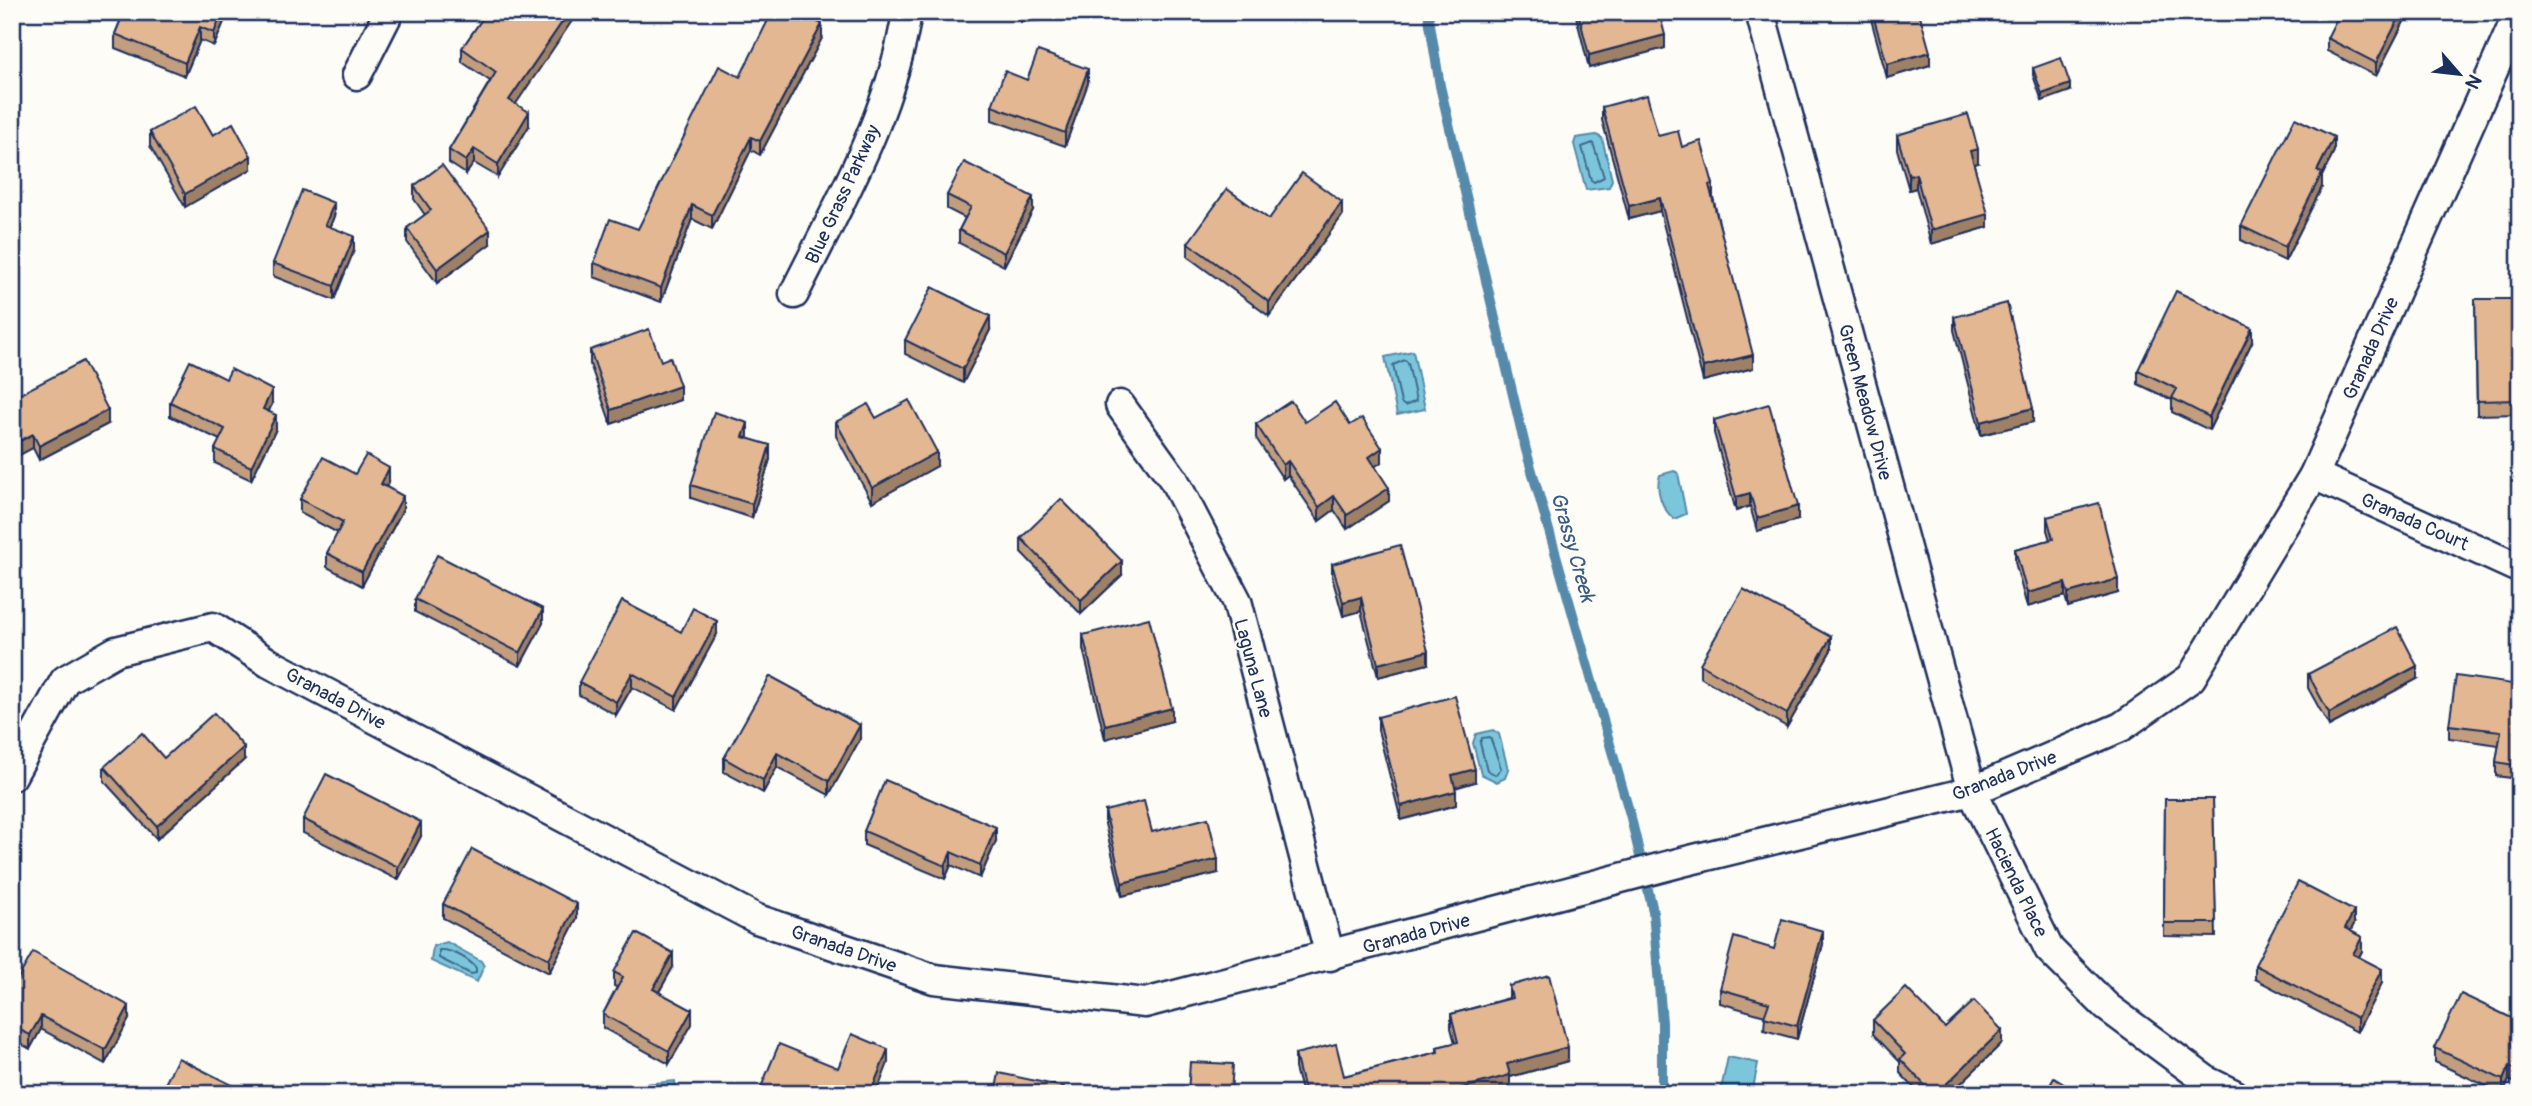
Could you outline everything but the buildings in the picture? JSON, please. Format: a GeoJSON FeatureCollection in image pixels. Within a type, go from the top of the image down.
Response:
{"type":"FeatureCollection","features":[{"type":"Feature","properties":{"kind":"street"},"geometry":{"type":"LineString","coordinates":[[356,75],[389,12]]}},
{"type":"Feature","properties":{"kind":"street","name":"Blue Grass Parkway"},"geometry":{"type":"LineString","coordinates":[[794,294],[869,144],[902,50],[907,12]]}},
{"type":"Feature","properties":{"kind":"street","name":"Green Meadow Drive"},"geometry":{"type":"LineString","coordinates":[[1759,12],[1972,792]]}},
{"type":"Feature","properties":{"kind":"street","name":"Granada Drive"},"geometry":{"type":"LineString","coordinates":[[12,775],[65,680],[116,651],[213,627],[269,663],[757,919],[934,979],[1145,1003],[1617,878],[1972,792],[2120,727],[2191,678],[2314,475],[2519,12]]}},
{"type":"Feature","properties":{"kind":"street","name":"Laguna Lane"},"geometry":{"type":"LineString","coordinates":[[1120,405],[1174,480],[1237,601],[1330,956]]}},
{"type":"Feature","properties":{"kind":"street","name":"Granada Court"},"geometry":{"type":"LineString","coordinates":[[2314,475],[2516,567]]}},
{"type":"Feature","properties":{"kind":"street","name":"Hacienda Place"},"geometry":{"type":"LineString","coordinates":[[1972,792],[2049,948],[2107,1007],[2207,1081],[2234,1094]]}},
{"type":"Feature","properties":{"kind":"water"},"geometry":{"type":"Polygon","coordinates":[[[1596,135],[1602,138],[1612,180],[1609,187],[1586,190],[1574,144],[1576,138],[1596,135]]]}},
{"type":"Feature","properties":{"kind":"water"},"geometry":{"type":"Polygon","coordinates":[[[1413,351],[1425,409],[1397,415],[1385,357],[1413,351]]]}},
{"type":"Feature","properties":{"kind":"water"},"geometry":{"type":"Polygon","coordinates":[[[1674,471],[1678,473],[1686,514],[1674,519],[1663,505],[1658,487],[1660,475],[1674,471]]]}},
{"type":"Feature","properties":{"kind":"water"},"geometry":{"type":"Polygon","coordinates":[[[1493,730],[1499,734],[1508,769],[1505,778],[1497,782],[1481,774],[1473,743],[1476,734],[1493,730]]]}},
{"type":"Feature","properties":{"kind":"water"},"geometry":{"type":"Polygon","coordinates":[[[447,942],[481,961],[484,966],[477,982],[431,961],[433,946],[447,942]]]}},
{"type":"Feature","properties":{"kind":"water"},"geometry":{"type":"Polygon","coordinates":[[[1728,1057],[1758,1063],[1752,1094],[1720,1094],[1728,1057]]]}},
{"type":"Feature","properties":{"kind":"water"},"geometry":{"type":"Polygon","coordinates":[[[675,1081],[676,1094],[624,1094],[623,1086],[675,1081]]]}},
{"type":"Feature","properties":{"kind":"waterway","name":"Grassy Creek"},"geometry":{"type":"LineString","coordinates":[[1428,12],[1440,86],[1526,450],[1631,818],[1653,911],[1662,1023],[1662,1094]]}}]}
